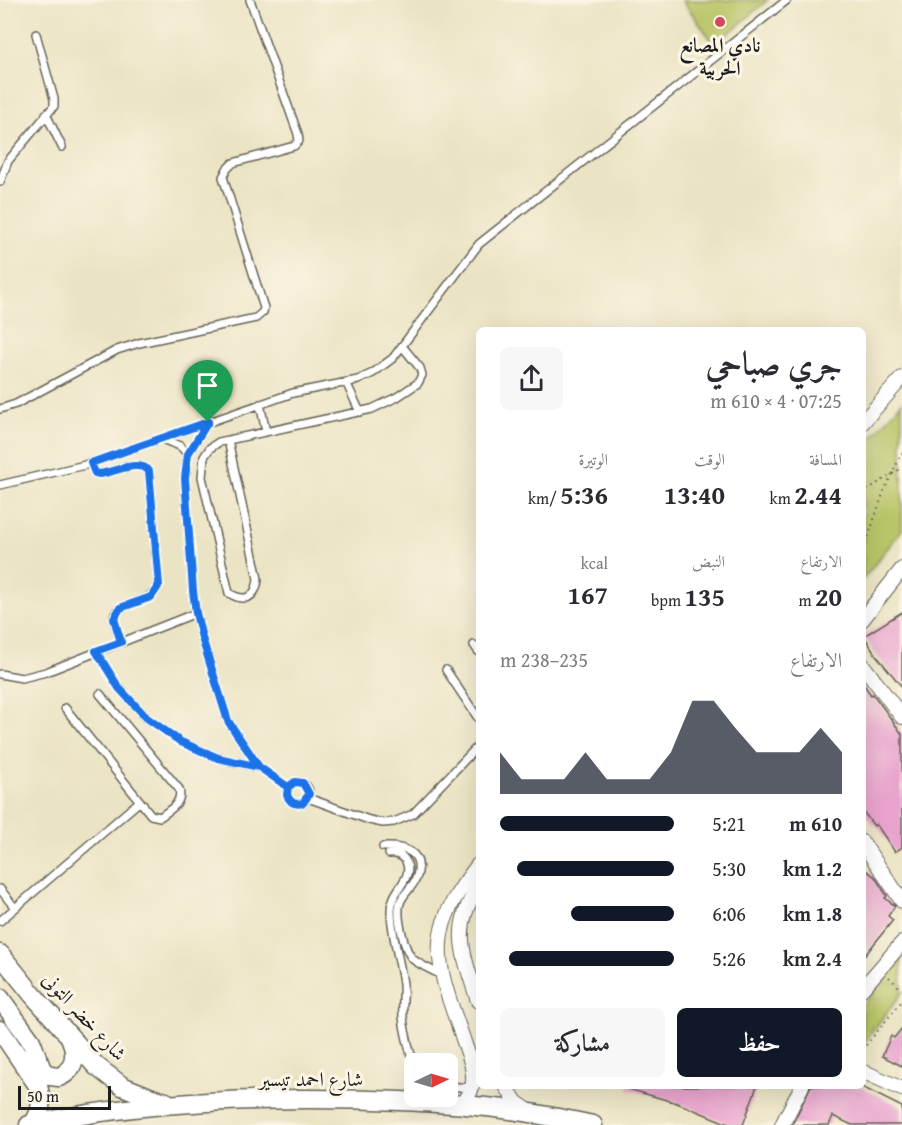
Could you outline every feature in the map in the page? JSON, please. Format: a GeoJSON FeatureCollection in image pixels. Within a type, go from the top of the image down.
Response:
{"type":"FeatureCollection","features":[{"type":"Feature","properties":{"kind":"main road","name":"شارع خضر التونى"},"geometry":{"type":"LineString","coordinates":[[0,954],[96,1066],[122,1086],[152,1098],[183,1104]]}},
{"type":"Feature","properties":{"kind":"main road"},"geometry":{"type":"LineString","coordinates":[[0,998],[31,1041],[42,1070],[44,1080],[38,1117],[31,1125]]}},
{"type":"Feature","properties":{"kind":"main road"},"geometry":{"type":"LineString","coordinates":[[0,1030],[44,1080]]}},
{"type":"Feature","properties":{"kind":"main road"},"geometry":{"type":"LineString","coordinates":[[44,1080],[63,1076],[72,1065],[75,1050],[70,1037]]}},
{"type":"Feature","properties":{"kind":"main road","name":"شارع احمد تيسير"},"geometry":{"type":"LineString","coordinates":[[31,1125],[91,1114],[218,1101],[340,1099],[461,1105],[536,1114],[593,1125]]}},
{"type":"Feature","properties":{"kind":"street"},"geometry":{"type":"LineString","coordinates":[[866,418],[902,378]]}},
{"type":"Feature","properties":{"kind":"street"},"geometry":{"type":"LineString","coordinates":[[866,615],[902,569]]}},
{"type":"Feature","properties":{"kind":"street"},"geometry":{"type":"LineString","coordinates":[[866,669],[902,717]]}},
{"type":"Feature","properties":{"kind":"street"},"geometry":{"type":"LineString","coordinates":[[866,848],[902,902]]}},
{"type":"Feature","properties":{"kind":"street"},"geometry":{"type":"LineString","coordinates":[[461,1105],[468,1098],[474,1078],[443,976],[440,959],[442,927],[447,912],[476,868]]}},
{"type":"Feature","properties":{"kind":"street"},"geometry":{"type":"LineString","coordinates":[[476,891],[464,916],[462,928],[463,950],[476,994]]}},
{"type":"Feature","properties":{"kind":"street"},"geometry":{"type":"LineString","coordinates":[[866,984],[902,943]]}},
{"type":"Feature","properties":{"kind":"street"},"geometry":{"type":"LineString","coordinates":[[866,1073],[902,1089]]}},
{"type":"Feature","properties":{"kind":"street"},"geometry":{"type":"LineString","coordinates":[[508,1089],[516,1102],[536,1114]]}},
{"type":"Feature","properties":{"kind":"street"},"geometry":{"type":"LineString","coordinates":[[782,1125],[800,1089]]}},
{"type":"Feature","properties":{"kind":"lane"},"geometry":{"type":"LineString","coordinates":[[0,409],[16,404],[117,350],[139,343],[256,318],[263,312],[264,308],[223,177],[233,163],[294,146],[299,141],[250,0]]}},
{"type":"Feature","properties":{"kind":"lane"},"geometry":{"type":"LineString","coordinates":[[0,485],[91,463],[292,393],[358,380],[373,373],[393,358],[479,244],[788,0]]}},
{"type":"Feature","properties":{"kind":"lane"},"geometry":{"type":"LineString","coordinates":[[0,182],[8,161],[54,106],[36,34]]}},
{"type":"Feature","properties":{"kind":"lane"},"geometry":{"type":"LineString","coordinates":[[46,114],[62,147]]}},
{"type":"Feature","properties":{"kind":"lane"},"geometry":{"type":"LineString","coordinates":[[228,440],[258,579],[257,590],[249,598],[238,598],[229,593],[202,477],[204,457],[219,441],[360,412],[397,397],[418,383],[422,375],[420,368],[402,346]]}},
{"type":"Feature","properties":{"kind":"lane"},"geometry":{"type":"LineString","coordinates":[[346,382],[360,412]]}},
{"type":"Feature","properties":{"kind":"lane"},"geometry":{"type":"LineString","coordinates":[[260,404],[266,432]]}},
{"type":"Feature","properties":{"kind":"lane"},"geometry":{"type":"LineString","coordinates":[[208,422],[188,454],[185,478],[196,613],[228,721],[259,767],[288,787]]}},
{"type":"Feature","properties":{"kind":"lane"},"geometry":{"type":"LineString","coordinates":[[161,438],[171,441],[188,454]]}},
{"type":"Feature","properties":{"kind":"lane"},"geometry":{"type":"LineString","coordinates":[[91,463],[95,473],[100,474],[138,465],[146,467],[149,471],[159,585],[151,597],[120,608],[116,613],[114,619],[121,642]]}},
{"type":"Feature","properties":{"kind":"lane"},"geometry":{"type":"LineString","coordinates":[[0,674],[21,678],[46,672],[196,613]]}},
{"type":"Feature","properties":{"kind":"lane"},"geometry":{"type":"LineString","coordinates":[[96,651],[119,688],[147,718],[181,742],[218,758],[259,767]]}},
{"type":"Feature","properties":{"kind":"lane"},"geometry":{"type":"LineString","coordinates":[[446,670],[476,715]]}},
{"type":"Feature","properties":{"kind":"lane"},"geometry":{"type":"LineString","coordinates":[[65,708],[151,815],[160,817],[178,803],[180,792],[100,694]]}},
{"type":"Feature","properties":{"kind":"lane"},"geometry":{"type":"LineString","coordinates":[[308,798],[369,820],[383,823],[394,822],[413,814],[476,748]]}},
{"type":"Feature","properties":{"kind":"lane"},"geometry":{"type":"LineString","coordinates":[[295,782],[303,783],[308,789],[308,798],[303,803],[295,804],[288,799],[288,787],[295,782]]}},
{"type":"Feature","properties":{"kind":"lane"},"geometry":{"type":"LineString","coordinates":[[0,921],[140,801]]}},
{"type":"Feature","properties":{"kind":"lane"},"geometry":{"type":"LineString","coordinates":[[383,847],[400,846],[408,849],[416,859],[419,869],[416,880],[399,904],[403,936],[409,954],[443,976]]}},
{"type":"Feature","properties":{"kind":"lane"},"geometry":{"type":"LineString","coordinates":[[389,854],[404,858],[408,872],[406,879],[396,890],[391,911],[403,986],[403,1019],[411,1053]]}},
{"type":"Feature","properties":{"kind":"lane"},"geometry":{"type":"LineString","coordinates":[[0,889],[15,908]]}},
{"type":"Feature","properties":{"kind":"lane"},"geometry":{"type":"LineString","coordinates":[[458,1083],[474,1078]]}},
{"type":"Feature","properties":{"kind":"path"},"geometry":{"type":"LineString","coordinates":[[866,543],[891,475],[902,453]]}},
{"type":"Feature","properties":{"kind":"path"},"geometry":{"type":"LineString","coordinates":[[866,491],[902,468]]}},
{"type":"Feature","properties":{"kind":"path"},"geometry":{"type":"LineString","coordinates":[[879,969],[902,990]]}},
{"type":"Feature","properties":{"kind":"path"},"geometry":{"type":"LineString","coordinates":[[866,1045],[902,1001]]}},
{"type":"Feature","properties":{"kind":"green space","name":"نادي المصانع الحربية"},"geometry":{"type":"Polygon","coordinates":[[[682,0],[768,0],[715,45],[682,0]]]}},
{"type":"Feature","properties":{"kind":"green space"},"geometry":{"type":"Polygon","coordinates":[[[902,402],[902,530],[866,575],[866,444],[902,402]]]}},
{"type":"Feature","properties":{"kind":"green space"},"geometry":{"type":"Polygon","coordinates":[[[901,957],[902,993],[866,1040],[866,1001],[901,957]]]}},
{"type":"Feature","properties":{"kind":"building"},"geometry":{"type":"Polygon","coordinates":[[[902,612],[902,687],[876,655],[866,639],[866,635],[902,612]]]}},
{"type":"Feature","properties":{"kind":"building"},"geometry":{"type":"Polygon","coordinates":[[[866,688],[902,734],[902,847],[895,852],[876,824],[874,826],[866,815],[866,688]]]}},
{"type":"Feature","properties":{"kind":"building"},"geometry":{"type":"Polygon","coordinates":[[[866,870],[875,877],[887,896],[885,898],[895,906],[888,916],[893,920],[866,954],[866,870]]]}},
{"type":"Feature","properties":{"kind":"building"},"geometry":{"type":"Polygon","coordinates":[[[902,1028],[902,1066],[882,1056],[891,1036],[894,1038],[902,1028]]]}},
{"type":"Feature","properties":{"kind":"building"},"geometry":{"type":"Polygon","coordinates":[[[628,1089],[756,1089],[743,1125],[731,1125],[677,1103],[628,1089]]]}},
{"type":"Feature","properties":{"kind":"building"},"geometry":{"type":"Polygon","coordinates":[[[810,1089],[866,1089],[902,1107],[902,1125],[852,1125],[833,1116],[829,1125],[792,1125],[810,1089]]]}},
{"type":"Feature","properties":{"kind":"place","name":"نادي المصانع الحربية"},"geometry":{"type":"Point","coordinates":[720,22]}},
{"type":"Feature","properties":{"kind":"route"},"geometry":{"type":"LineString","coordinates":[[208,422],[91,463],[95,473],[100,474],[138,465],[146,467],[149,471],[159,585],[151,597],[120,608],[114,619],[121,642],[96,651],[119,688],[147,718],[181,742],[218,758],[259,767],[288,787],[295,782],[303,783],[309,794],[306,801],[299,804],[288,799],[288,787],[259,767],[228,721],[196,613],[185,478],[188,454],[208,422]]}}]}
